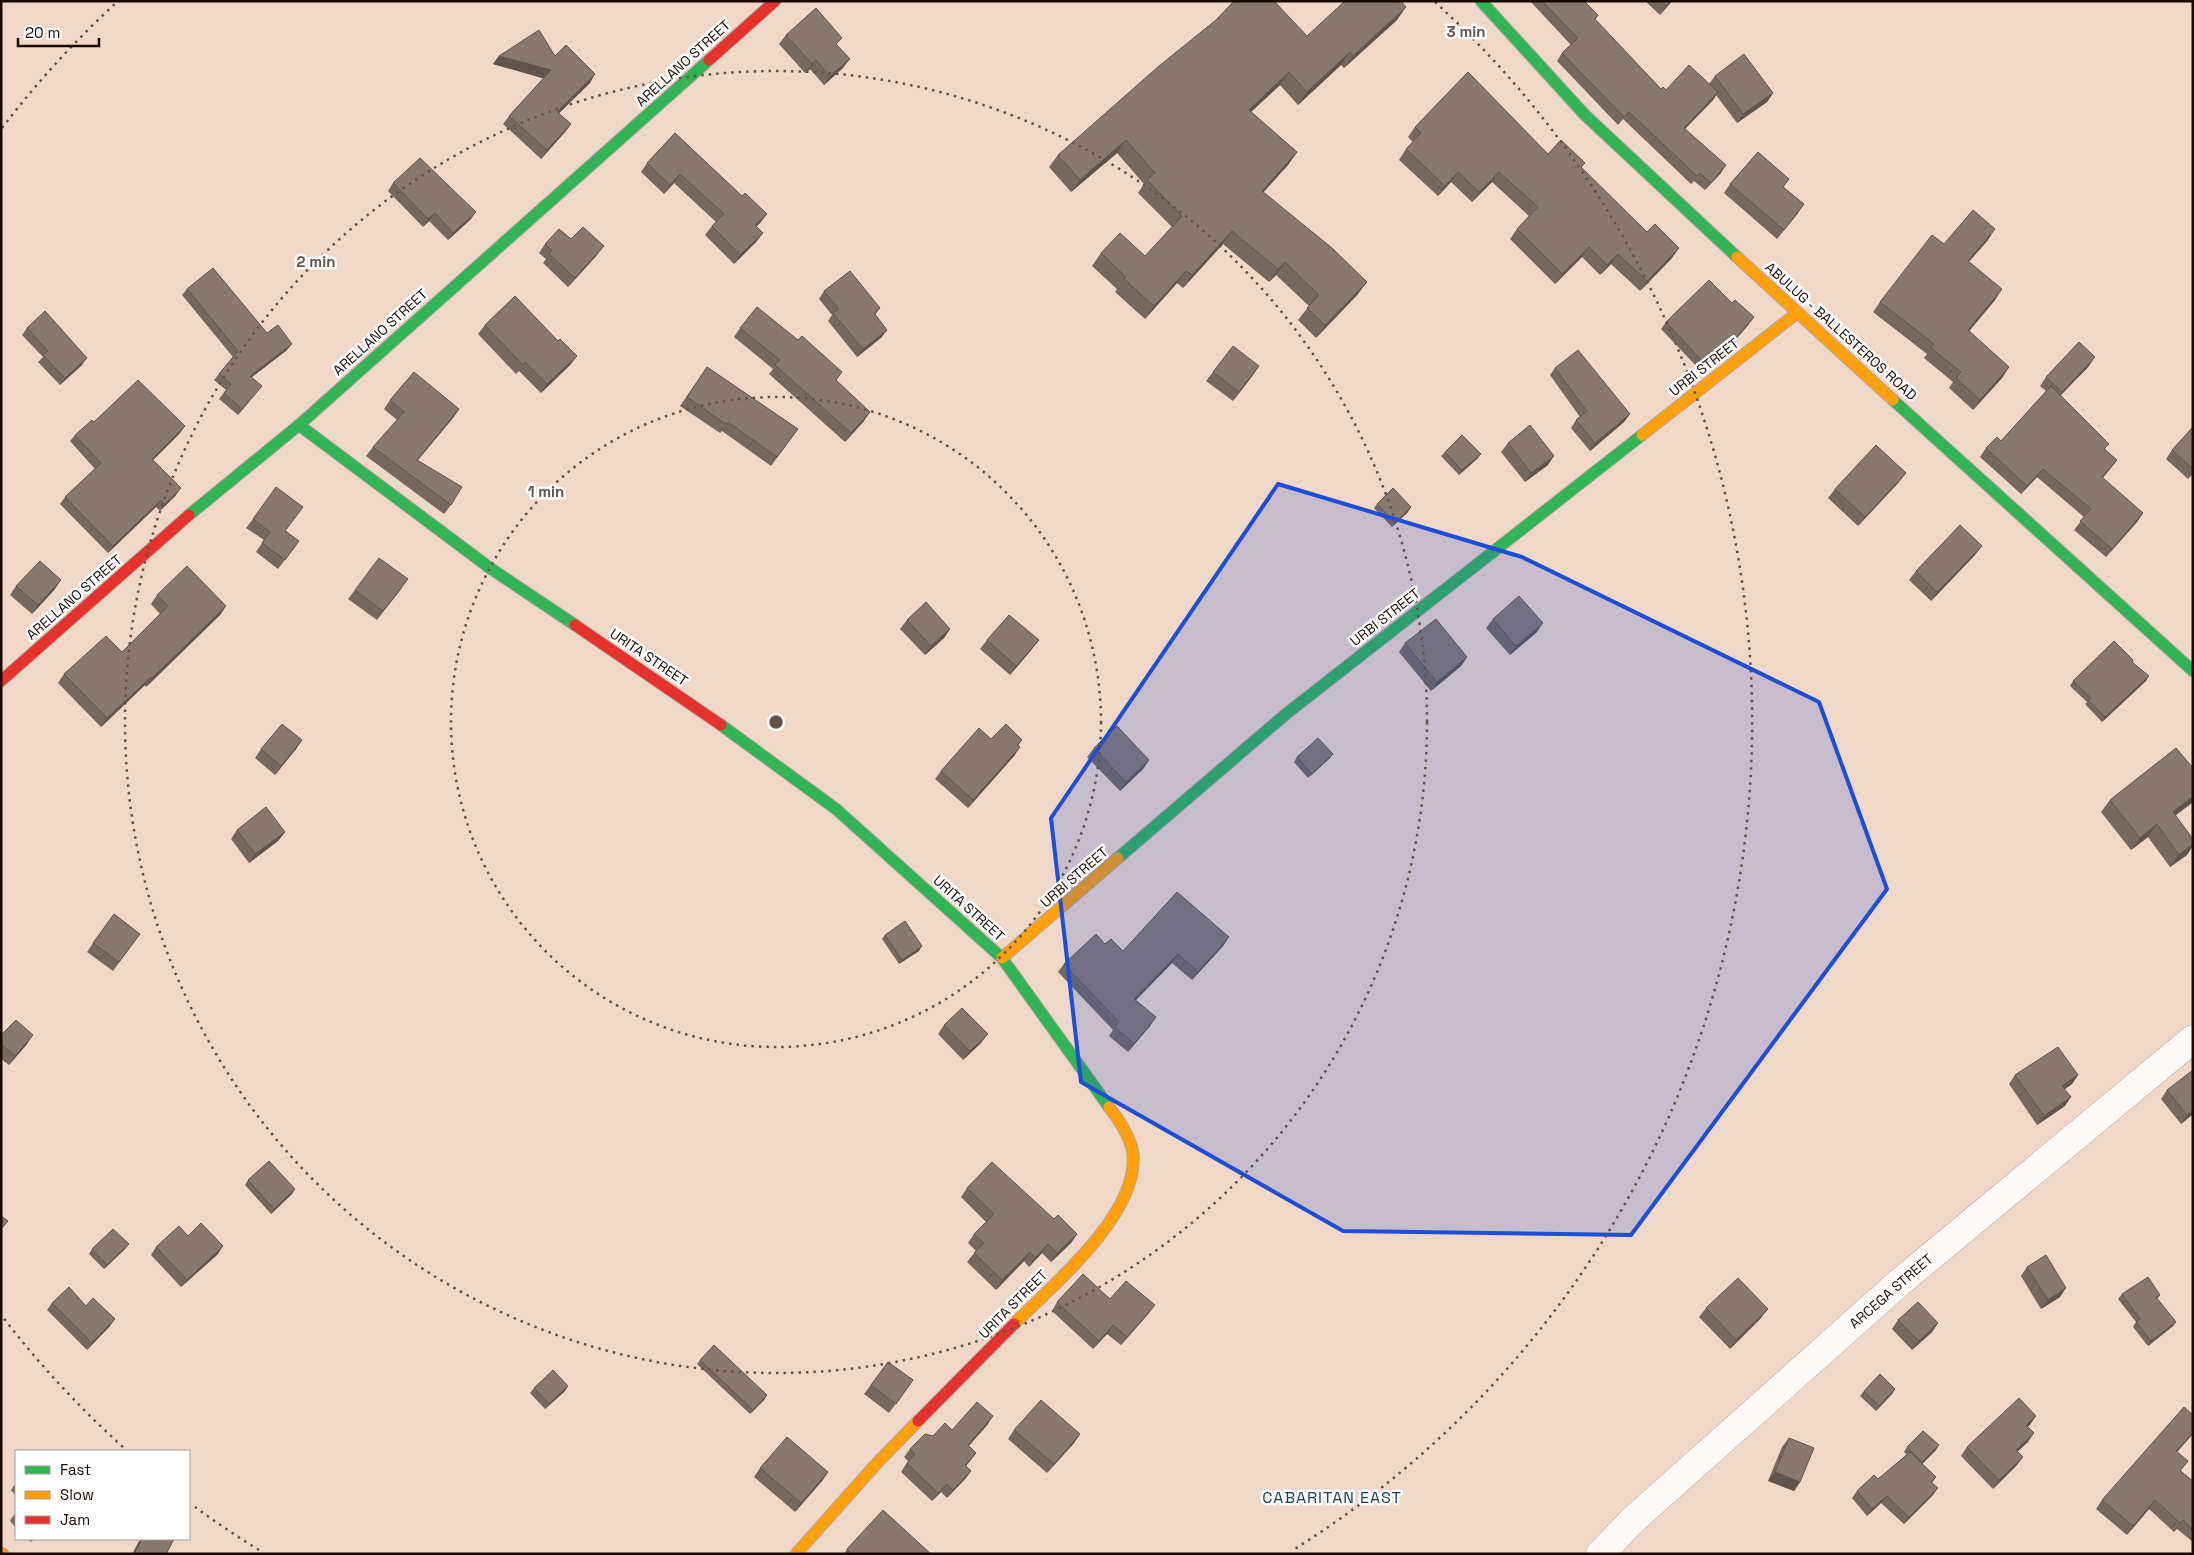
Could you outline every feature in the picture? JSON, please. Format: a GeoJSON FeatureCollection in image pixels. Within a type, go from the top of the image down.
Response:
{"type":"FeatureCollection","features":[{"type":"Feature","properties":{"kind":"street","name":"ARELLANO STREET"},"geometry":{"type":"LineString","coordinates":[[1,681],[193,512],[299,425],[775,1]]}},
{"type":"Feature","properties":{"kind":"street","name":"ABULUG - BALLESTEROS ROAD"},"geometry":{"type":"LineString","coordinates":[[1481,1],[1585,116],[1797,313],[2193,671]]}},
{"type":"Feature","properties":{"kind":"street","name":"URBI STREET"},"geometry":{"type":"LineString","coordinates":[[1002,958],[1286,714],[1797,313]]}},
{"type":"Feature","properties":{"kind":"street","name":"URITA STREET"},"geometry":{"type":"LineString","coordinates":[[299,425],[490,568],[683,697],[836,809],[1002,958],[1122,1124],[1133,1153],[1131,1181],[1118,1211],[1099,1238],[878,1462],[796,1554]]}},
{"type":"Feature","properties":{"kind":"street","name":"ARCEGA STREET"},"geometry":{"type":"LineString","coordinates":[[1600,1554],[1634,1519],[1900,1282],[2193,1039]]}},
{"type":"Feature","properties":{"kind":"highlighted area"},"geometry":{"type":"Polygon","coordinates":[[[1278,484],[1522,557],[1819,702],[1887,889],[1631,1235],[1343,1231],[1081,1082],[1051,818],[1278,484]]]}},
{"type":"Feature","properties":{"kind":"building"},"geometry":{"type":"Polygon","coordinates":[[[1234,1],[1274,1],[1307,36],[1345,1],[1401,1],[1406,7],[1353,56],[1350,52],[1307,92],[1289,72],[1249,110],[1297,152],[1262,191],[1332,248],[1367,282],[1325,325],[1307,308],[1319,295],[1285,262],[1278,269],[1232,231],[1192,275],[1186,271],[1154,306],[1124,279],[1126,277],[1101,253],[1120,233],[1145,256],[1182,216],[1147,180],[1155,173],[1126,140],[1080,180],[1058,155],[1159,66],[1216,20],[1234,1]]]}},
{"type":"Feature","properties":{"kind":"building"},"geometry":{"type":"Polygon","coordinates":[[[1542,1],[1584,1],[1598,15],[1595,19],[1661,89],[1663,87],[1666,90],[1689,65],[1718,92],[1684,128],[1726,165],[1711,183],[1700,173],[1697,176],[1629,112],[1624,117],[1562,53],[1578,38],[1542,1]]]}},
{"type":"Feature","properties":{"kind":"building"},"geometry":{"type":"Polygon","coordinates":[[[1661,1],[1670,1],[1666,6],[1661,1]]]}},
{"type":"Feature","properties":{"kind":"building"},"geometry":{"type":"Polygon","coordinates":[[[816,8],[842,38],[836,44],[850,59],[830,76],[816,60],[812,64],[786,35],[816,8]]]}},
{"type":"Feature","properties":{"kind":"building"},"geometry":{"type":"Polygon","coordinates":[[[539,30],[555,56],[566,45],[595,74],[557,112],[571,124],[547,150],[509,116],[551,70],[499,56],[539,30]]]}},
{"type":"Feature","properties":{"kind":"building"},"geometry":{"type":"Polygon","coordinates":[[[1744,54],[1773,93],[1743,114],[1715,76],[1744,54]]]}},
{"type":"Feature","properties":{"kind":"building"},"geometry":{"type":"Polygon","coordinates":[[[1468,72],[1548,154],[1561,140],[1585,163],[1581,167],[1647,232],[1655,224],[1679,248],[1647,281],[1618,254],[1607,265],[1589,247],[1562,274],[1517,229],[1538,207],[1499,172],[1479,192],[1458,172],[1445,186],[1406,149],[1421,133],[1415,127],[1468,72]]]}},
{"type":"Feature","properties":{"kind":"building"},"geometry":{"type":"Polygon","coordinates":[[[675,133],[742,196],[745,193],[767,214],[755,225],[763,233],[740,255],[712,226],[724,214],[680,174],[670,185],[647,163],[675,133]]]}},
{"type":"Feature","properties":{"kind":"building"},"geometry":{"type":"Polygon","coordinates":[[[1758,152],[1789,179],[1783,187],[1804,204],[1784,230],[1730,184],[1758,152]]]}},
{"type":"Feature","properties":{"kind":"building"},"geometry":{"type":"Polygon","coordinates":[[[420,158],[476,212],[453,233],[435,213],[428,219],[393,183],[420,158]]]}},
{"type":"Feature","properties":{"kind":"building"},"geometry":{"type":"Polygon","coordinates":[[[1973,210],[1995,229],[1968,261],[2002,289],[1968,330],[2009,367],[1980,400],[1956,378],[1961,372],[1931,348],[1934,344],[1880,302],[1932,235],[1944,244],[1973,210]]]}},
{"type":"Feature","properties":{"kind":"building"},"geometry":{"type":"Polygon","coordinates":[[[583,227],[604,246],[575,278],[549,254],[552,250],[545,244],[559,229],[571,239],[583,227]]]}},
{"type":"Feature","properties":{"kind":"building"},"geometry":{"type":"Polygon","coordinates":[[[213,268],[267,333],[278,325],[292,344],[250,376],[262,386],[242,409],[224,393],[231,384],[219,374],[238,351],[187,289],[213,268]]]}},
{"type":"Feature","properties":{"kind":"building"},"geometry":{"type":"Polygon","coordinates":[[[850,271],[880,308],[874,313],[887,330],[863,349],[833,313],[839,309],[824,291],[850,271]]]}},
{"type":"Feature","properties":{"kind":"building"},"geometry":{"type":"Polygon","coordinates":[[[1709,280],[1732,303],[1735,300],[1754,317],[1736,338],[1704,363],[1666,322],[1709,280]]]}},
{"type":"Feature","properties":{"kind":"building"},"geometry":{"type":"Polygon","coordinates":[[[515,296],[558,341],[560,339],[577,356],[547,384],[525,362],[523,365],[485,325],[515,296]]]}},
{"type":"Feature","properties":{"kind":"building"},"geometry":{"type":"Polygon","coordinates":[[[757,307],[798,340],[802,336],[842,372],[836,380],[870,412],[851,433],[775,365],[780,360],[740,328],[757,307]]]}},
{"type":"Feature","properties":{"kind":"building"},"geometry":{"type":"Polygon","coordinates":[[[45,311],[87,358],[65,378],[43,355],[48,351],[27,328],[45,311]]]}},
{"type":"Feature","properties":{"kind":"building"},"geometry":{"type":"Polygon","coordinates":[[[2079,342],[2095,357],[2062,392],[2046,377],[2079,342]]]}},
{"type":"Feature","properties":{"kind":"building"},"geometry":{"type":"Polygon","coordinates":[[[1233,346],[1259,366],[1239,392],[1213,372],[1233,346]]]}},
{"type":"Feature","properties":{"kind":"building"},"geometry":{"type":"Polygon","coordinates":[[[1578,350],[1630,414],[1595,443],[1576,420],[1587,411],[1555,368],[1578,350]]]}},
{"type":"Feature","properties":{"kind":"building"},"geometry":{"type":"Polygon","coordinates":[[[707,367],[798,429],[777,457],[728,422],[726,424],[687,397],[707,367]]]}},
{"type":"Feature","properties":{"kind":"building"},"geometry":{"type":"Polygon","coordinates":[[[414,372],[459,409],[417,460],[462,487],[451,505],[373,447],[404,412],[390,400],[414,372]]]}},
{"type":"Feature","properties":{"kind":"building"},"geometry":{"type":"Polygon","coordinates":[[[138,380],[185,426],[152,459],[181,488],[165,504],[161,500],[113,546],[65,497],[101,463],[75,435],[92,420],[94,422],[138,380]]]}},
{"type":"Feature","properties":{"kind":"building"},"geometry":{"type":"Polygon","coordinates":[[[2051,386],[2109,444],[2104,449],[2117,460],[2102,477],[2143,513],[2112,549],[2080,521],[2091,509],[2043,469],[2027,486],[1986,448],[1997,437],[2001,441],[2051,386]]]}},
{"type":"Feature","properties":{"kind":"building"},"geometry":{"type":"Polygon","coordinates":[[[1530,425],[1554,456],[1531,473],[1508,443],[1530,425]]]}},
{"type":"Feature","properties":{"kind":"building"},"geometry":{"type":"Polygon","coordinates":[[[2193,427],[2193,469],[2172,450],[2193,427]]]}},
{"type":"Feature","properties":{"kind":"building"},"geometry":{"type":"Polygon","coordinates":[[[1462,435],[1481,454],[1462,470],[1445,452],[1462,435]]]}},
{"type":"Feature","properties":{"kind":"building"},"geometry":{"type":"Polygon","coordinates":[[[1876,445],[1906,473],[1865,517],[1835,489],[1876,445]]]}},
{"type":"Feature","properties":{"kind":"building"},"geometry":{"type":"Polygon","coordinates":[[[276,487],[303,507],[285,531],[299,541],[285,560],[262,543],[270,532],[253,519],[276,487]]]}},
{"type":"Feature","properties":{"kind":"building"},"geometry":{"type":"Polygon","coordinates":[[[1393,488],[1411,507],[1395,523],[1377,504],[1393,488]]]}},
{"type":"Feature","properties":{"kind":"building"},"geometry":{"type":"Polygon","coordinates":[[[1960,525],[1982,546],[1937,592],[1916,571],[1960,525]]]}},
{"type":"Feature","properties":{"kind":"building"},"geometry":{"type":"Polygon","coordinates":[[[379,558],[408,579],[383,611],[355,590],[379,558]]]}},
{"type":"Feature","properties":{"kind":"building"},"geometry":{"type":"Polygon","coordinates":[[[40,561],[61,580],[38,605],[16,586],[40,561]]]}},
{"type":"Feature","properties":{"kind":"building"},"geometry":{"type":"Polygon","coordinates":[[[187,566],[226,606],[152,678],[107,718],[64,674],[106,636],[122,652],[168,606],[157,595],[187,566]]]}},
{"type":"Feature","properties":{"kind":"building"},"geometry":{"type":"Polygon","coordinates":[[[1519,596],[1543,623],[1516,646],[1493,619],[1519,596]]]}},
{"type":"Feature","properties":{"kind":"building"},"geometry":{"type":"Polygon","coordinates":[[[926,602],[950,629],[931,646],[907,620],[926,602]]]}},
{"type":"Feature","properties":{"kind":"building"},"geometry":{"type":"Polygon","coordinates":[[[1009,615],[1039,640],[1016,666],[987,640],[1009,615]]]}},
{"type":"Feature","properties":{"kind":"building"},"geometry":{"type":"Polygon","coordinates":[[[1436,619],[1467,657],[1437,682],[1405,643],[1436,619]]]}},
{"type":"Feature","properties":{"kind":"building"},"geometry":{"type":"Polygon","coordinates":[[[2114,641],[2133,660],[2132,662],[2149,676],[2105,717],[2088,700],[2091,698],[2073,681],[2114,641]]]}},
{"type":"Feature","properties":{"kind":"building"},"geometry":{"type":"Polygon","coordinates":[[[282,724],[302,740],[281,766],[261,749],[282,724]]]}},
{"type":"Feature","properties":{"kind":"building"},"geometry":{"type":"Polygon","coordinates":[[[1006,724],[1022,740],[1017,745],[1020,747],[973,800],[941,771],[979,728],[991,739],[1006,724]]]}},
{"type":"Feature","properties":{"kind":"building"},"geometry":{"type":"Polygon","coordinates":[[[1117,726],[1149,760],[1126,782],[1094,748],[1117,726]]]}},
{"type":"Feature","properties":{"kind":"building"},"geometry":{"type":"Polygon","coordinates":[[[1318,738],[1333,754],[1312,774],[1297,757],[1318,738]]]}},
{"type":"Feature","properties":{"kind":"building"},"geometry":{"type":"Polygon","coordinates":[[[2176,748],[2193,768],[2193,796],[2173,812],[2193,839],[2193,844],[2179,855],[2157,824],[2140,838],[2110,800],[2176,748]]]}},
{"type":"Feature","properties":{"kind":"building"},"geometry":{"type":"Polygon","coordinates":[[[266,807],[285,832],[255,854],[237,830],[266,807]]]}},
{"type":"Feature","properties":{"kind":"building"},"geometry":{"type":"Polygon","coordinates":[[[1177,892],[1229,937],[1198,972],[1178,954],[1134,999],[1156,1017],[1134,1044],[1115,1027],[1119,1022],[1064,964],[1096,934],[1105,944],[1111,939],[1123,951],[1177,892]]]}},
{"type":"Feature","properties":{"kind":"building"},"geometry":{"type":"Polygon","coordinates":[[[114,914],[140,934],[119,962],[93,943],[114,914]]]}},
{"type":"Feature","properties":{"kind":"building"},"geometry":{"type":"Polygon","coordinates":[[[905,921],[922,946],[902,960],[885,935],[905,921]]]}},
{"type":"Feature","properties":{"kind":"building"},"geometry":{"type":"Polygon","coordinates":[[[962,1008],[988,1034],[970,1051],[944,1025],[962,1008]]]}},
{"type":"Feature","properties":{"kind":"building"},"geometry":{"type":"Polygon","coordinates":[[[16,1020],[33,1035],[15,1056],[1,1044],[1,1035],[16,1020]]]}},
{"type":"Feature","properties":{"kind":"building"},"geometry":{"type":"Polygon","coordinates":[[[2058,1047],[2078,1075],[2062,1086],[2071,1097],[2044,1116],[2015,1075],[2058,1047]]]}},
{"type":"Feature","properties":{"kind":"building"},"geometry":{"type":"Polygon","coordinates":[[[2193,1070],[2193,1111],[2187,1115],[2167,1090],[2193,1070]]]}},
{"type":"Feature","properties":{"kind":"building"},"geometry":{"type":"Polygon","coordinates":[[[269,1161],[295,1189],[274,1209],[248,1180],[269,1161]]]}},
{"type":"Feature","properties":{"kind":"building"},"geometry":{"type":"Polygon","coordinates":[[[992,1162],[1054,1219],[1058,1215],[1077,1234],[1057,1253],[1048,1244],[1035,1258],[1030,1252],[1002,1280],[974,1253],[984,1243],[974,1234],[994,1214],[967,1188],[992,1162]]]}},
{"type":"Feature","properties":{"kind":"building"},"geometry":{"type":"Polygon","coordinates":[[[1,1216],[8,1221],[1,1229],[1,1216]]]}},
{"type":"Feature","properties":{"kind":"building"},"geometry":{"type":"Polygon","coordinates":[[[201,1223],[223,1246],[187,1280],[156,1247],[179,1226],[188,1236],[201,1223]]]}},
{"type":"Feature","properties":{"kind":"building"},"geometry":{"type":"Polygon","coordinates":[[[113,1229],[129,1244],[107,1265],[92,1249],[113,1229]]]}},
{"type":"Feature","properties":{"kind":"building"},"geometry":{"type":"Polygon","coordinates":[[[2046,1255],[2066,1288],[2048,1300],[2027,1267],[2046,1255]]]}},
{"type":"Feature","properties":{"kind":"building"},"geometry":{"type":"Polygon","coordinates":[[[1083,1274],[1110,1299],[1126,1281],[1155,1305],[1127,1337],[1113,1325],[1099,1341],[1057,1302],[1083,1274]]]}},
{"type":"Feature","properties":{"kind":"building"},"geometry":{"type":"Polygon","coordinates":[[[2148,1277],[2160,1295],[2156,1297],[2176,1322],[2151,1341],[2136,1322],[2140,1319],[2122,1294],[2148,1277]]]}},
{"type":"Feature","properties":{"kind":"building"},"geometry":{"type":"Polygon","coordinates":[[[1738,1278],[1768,1309],[1736,1340],[1706,1308],[1738,1278]]]}},
{"type":"Feature","properties":{"kind":"building"},"geometry":{"type":"Polygon","coordinates":[[[69,1287],[86,1306],[93,1298],[115,1319],[92,1343],[52,1303],[69,1287]]]}},
{"type":"Feature","properties":{"kind":"building"},"geometry":{"type":"Polygon","coordinates":[[[1918,1302],[1938,1323],[1919,1341],[1898,1320],[1918,1302]]]}},
{"type":"Feature","properties":{"kind":"building"},"geometry":{"type":"Polygon","coordinates":[[[714,1345],[767,1395],[753,1410],[700,1360],[714,1345]]]}},
{"type":"Feature","properties":{"kind":"building"},"geometry":{"type":"Polygon","coordinates":[[[888,1362],[913,1380],[896,1404],[871,1385],[888,1362]]]}},
{"type":"Feature","properties":{"kind":"building"},"geometry":{"type":"Polygon","coordinates":[[[553,1370],[568,1386],[549,1404],[534,1388],[553,1370]]]}},
{"type":"Feature","properties":{"kind":"building"},"geometry":{"type":"Polygon","coordinates":[[[1880,1374],[1895,1389],[1879,1406],[1864,1391],[1880,1374]]]}},
{"type":"Feature","properties":{"kind":"building"},"geometry":{"type":"Polygon","coordinates":[[[2019,1398],[2036,1416],[2026,1425],[2034,1433],[2016,1450],[2023,1457],[1999,1480],[1967,1447],[2019,1398]]]}},
{"type":"Feature","properties":{"kind":"building"},"geometry":{"type":"Polygon","coordinates":[[[1041,1400],[1080,1434],[1054,1464],[1014,1430],[1041,1400]]]}},
{"type":"Feature","properties":{"kind":"building"},"geometry":{"type":"Polygon","coordinates":[[[977,1402],[993,1416],[968,1445],[976,1453],[965,1465],[971,1471],[953,1490],[947,1484],[938,1493],[907,1463],[915,1454],[910,1449],[925,1434],[933,1436],[945,1423],[952,1430],[977,1402]]]}},
{"type":"Feature","properties":{"kind":"building"},"geometry":{"type":"Polygon","coordinates":[[[2184,1407],[2193,1415],[2193,1433],[2176,1451],[2188,1461],[2180,1471],[2193,1481],[2193,1529],[2183,1520],[2180,1523],[2155,1500],[2133,1526],[2102,1500],[2184,1407]]]}},
{"type":"Feature","properties":{"kind":"building"},"geometry":{"type":"Polygon","coordinates":[[[1923,1431],[1939,1445],[1922,1462],[1907,1447],[1923,1431]]]}},
{"type":"Feature","properties":{"kind":"building"},"geometry":{"type":"Polygon","coordinates":[[[787,1437],[828,1472],[801,1503],[760,1468],[787,1437]]]}},
{"type":"Feature","properties":{"kind":"building"},"geometry":{"type":"Polygon","coordinates":[[[1789,1438],[1814,1448],[1800,1482],[1775,1472],[1789,1438]]]}},
{"type":"Feature","properties":{"kind":"building"},"geometry":{"type":"Polygon","coordinates":[[[1910,1452],[1936,1477],[1931,1482],[1938,1488],[1909,1517],[1887,1496],[1872,1509],[1857,1491],[1874,1475],[1878,1479],[1910,1452]]]}},
{"type":"Feature","properties":{"kind":"building"},"geometry":{"type":"Polygon","coordinates":[[[883,1510],[931,1554],[852,1554],[847,1549],[883,1510]]]}},
{"type":"Feature","properties":{"kind":"building"},"geometry":{"type":"Polygon","coordinates":[[[141,1540],[173,1540],[166,1554],[134,1554],[141,1540]]]}},
{"type":"Feature","properties":{"kind":"traffic: fast"},"geometry":{"type":"LineString","coordinates":[[1481,1],[1585,115],[1737,257]]}},
{"type":"Feature","properties":{"kind":"traffic: fast"},"geometry":{"type":"LineString","coordinates":[[189,515],[299,425],[709,60]]}},
{"type":"Feature","properties":{"kind":"traffic: fast"},"geometry":{"type":"LineString","coordinates":[[1893,400],[2193,671]]}},
{"type":"Feature","properties":{"kind":"traffic: fast"},"geometry":{"type":"LineString","coordinates":[[299,425],[490,568],[575,625]]}},
{"type":"Feature","properties":{"kind":"traffic: fast"},"geometry":{"type":"LineString","coordinates":[[1118,858],[1286,714],[1642,435]]}},
{"type":"Feature","properties":{"kind":"traffic: fast"},"geometry":{"type":"LineString","coordinates":[[721,725],[836,809],[1002,958],[1109,1107]]}},
{"type":"Feature","properties":{"kind":"traffic: slow"},"geometry":{"type":"LineString","coordinates":[[1737,257],[1893,400]]}},
{"type":"Feature","properties":{"kind":"traffic: slow"},"geometry":{"type":"LineString","coordinates":[[1642,435],[1797,313]]}},
{"type":"Feature","properties":{"kind":"traffic: slow"},"geometry":{"type":"LineString","coordinates":[[1002,958],[1118,858]]}},
{"type":"Feature","properties":{"kind":"traffic: slow"},"geometry":{"type":"LineString","coordinates":[[1014,1324],[1090,1247],[1108,1224],[1122,1200],[1131,1177],[1133,1154],[1127,1135],[1109,1107]]}},
{"type":"Feature","properties":{"kind":"traffic: slow"},"geometry":{"type":"LineString","coordinates":[[796,1554],[878,1462],[918,1421]]}},
{"type":"Feature","properties":{"kind":"traffic: jam"},"geometry":{"type":"LineString","coordinates":[[709,60],[775,1]]}},
{"type":"Feature","properties":{"kind":"traffic: jam"},"geometry":{"type":"LineString","coordinates":[[1,681],[189,515]]}},
{"type":"Feature","properties":{"kind":"traffic: jam"},"geometry":{"type":"LineString","coordinates":[[575,625],[721,725]]}},
{"type":"Feature","properties":{"kind":"traffic: jam"},"geometry":{"type":"LineString","coordinates":[[918,1421],[1014,1324]]}},
{"type":"Feature","properties":{"kind":"district","name":"CABARITAN EAST"},"geometry":{"type":"Point","coordinates":[1332,1497]}}]}
